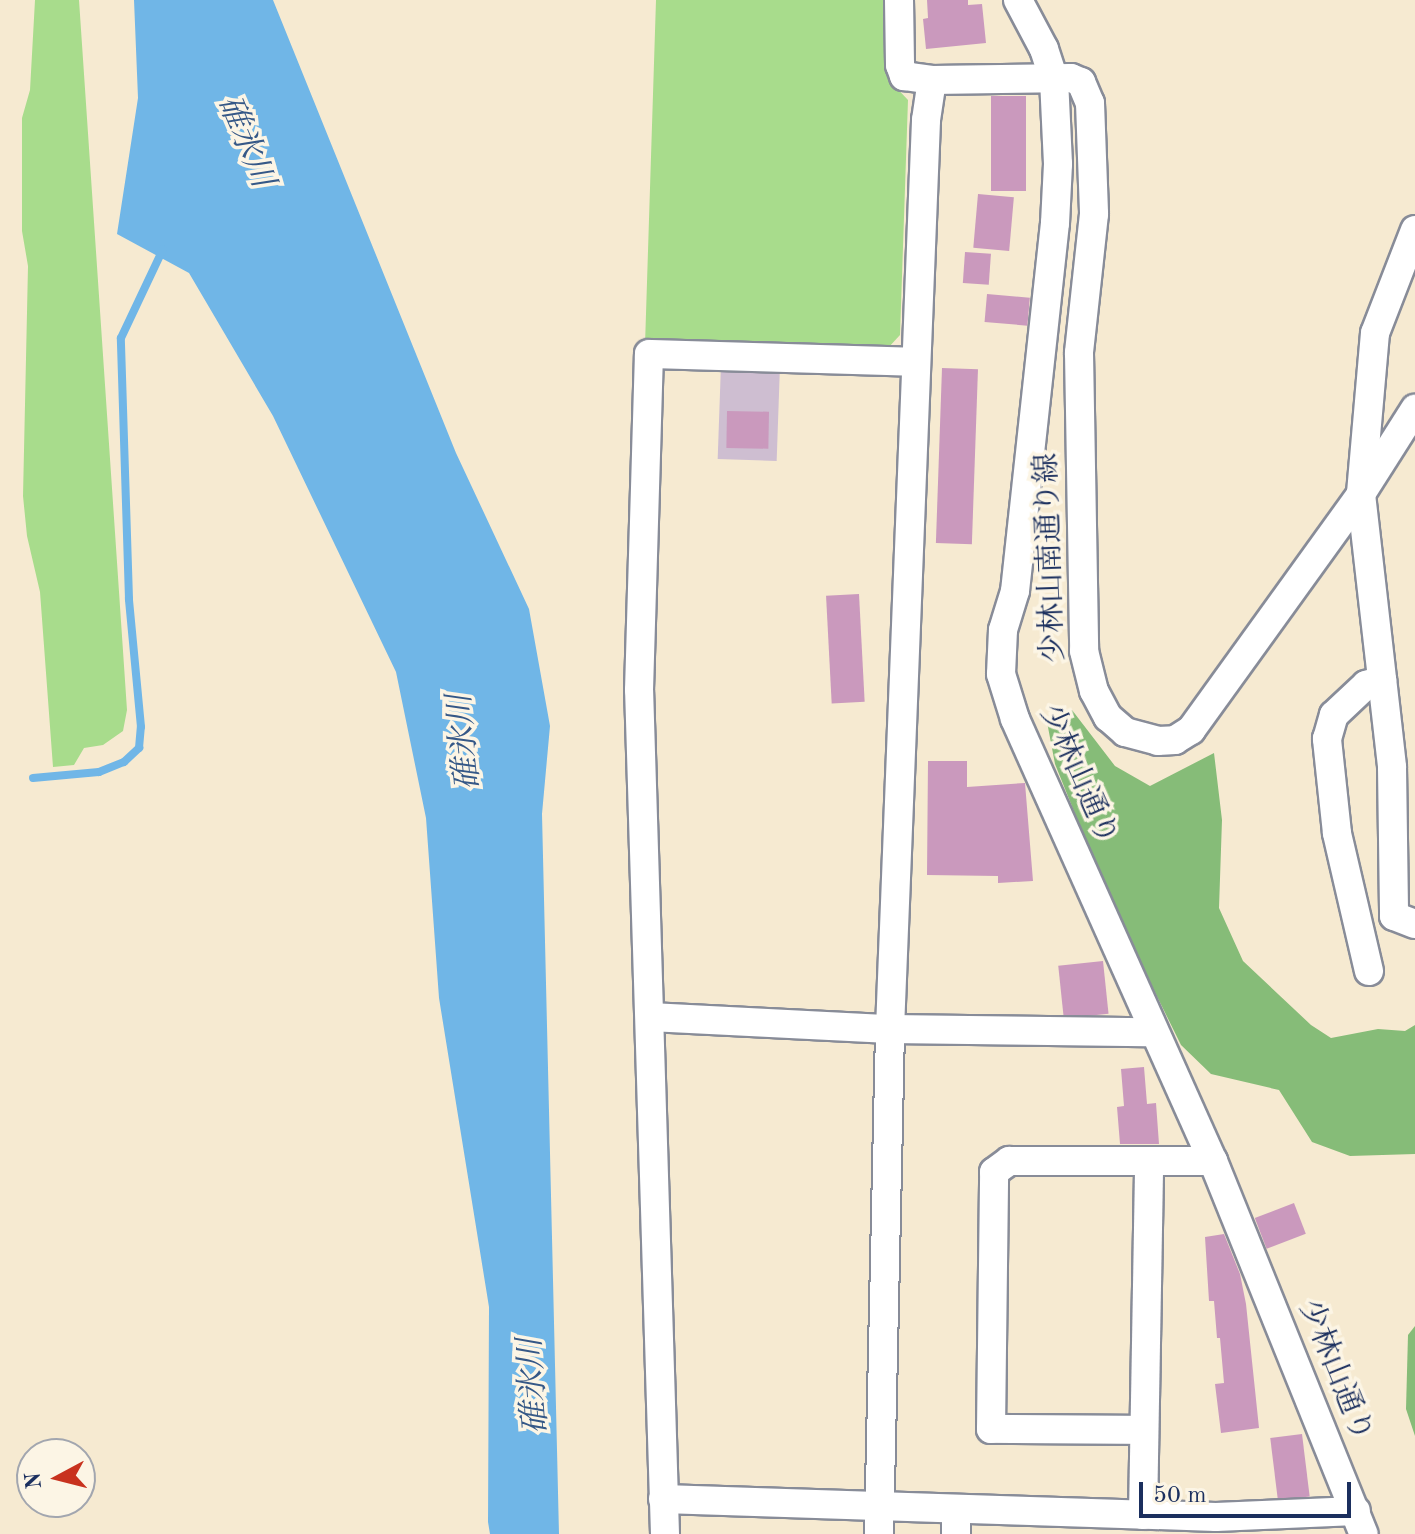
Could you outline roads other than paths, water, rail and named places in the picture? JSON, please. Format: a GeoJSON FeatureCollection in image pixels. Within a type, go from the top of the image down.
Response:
{"type":"FeatureCollection","features":[{"type":"Feature","properties":{"kind":"street"},"geometry":{"type":"LineString","coordinates":[[899,0],[900,65],[904,76],[932,80],[1054,79]]}},
{"type":"Feature","properties":{"kind":"street","name":"少林山通り"},"geometry":{"type":"LineString","coordinates":[[1018,0],[1044,49],[1054,79],[1058,164],[1055,223],[1015,591],[1003,630],[1001,674],[1015,719],[1213,1161],[1360,1523]]}},
{"type":"Feature","properties":{"kind":"street","name":"少林山南通り線"},"geometry":{"type":"LineString","coordinates":[[1054,79],[1081,82],[1090,103],[1093,125],[1094,214],[1079,353],[1082,601],[1084,651],[1094,691],[1108,717],[1125,732],[1158,741],[1175,740],[1191,730],[1361,494],[1415,409]]}},
{"type":"Feature","properties":{"kind":"street"},"geometry":{"type":"LineString","coordinates":[[879,1521],[890,1029],[915,362],[926,120],[932,80]]}},
{"type":"Feature","properties":{"kind":"street"},"geometry":{"type":"LineString","coordinates":[[1415,230],[1375,333],[1361,494],[1382,680],[1404,766],[1394,916],[1415,924]]}},
{"type":"Feature","properties":{"kind":"street"},"geometry":{"type":"LineString","coordinates":[[665,1534],[639,690],[649,354],[915,362]]}},
{"type":"Feature","properties":{"kind":"street"},"geometry":{"type":"LineString","coordinates":[[1369,971],[1337,833],[1327,739],[1334,715],[1366,685],[1382,680]]}},
{"type":"Feature","properties":{"kind":"street"},"geometry":{"type":"LineString","coordinates":[[650,1017],[890,1029],[1154,1032]]}},
{"type":"Feature","properties":{"kind":"street"},"geometry":{"type":"LineString","coordinates":[[1143,1430],[991,1429],[994,1172],[1009,1161],[1213,1161]]}},
{"type":"Feature","properties":{"kind":"street"},"geometry":{"type":"LineString","coordinates":[[1143,1515],[1149,1162]]}},
{"type":"Feature","properties":{"kind":"street"},"geometry":{"type":"LineString","coordinates":[[663,1499],[879,1521],[1143,1515],[1216,1526],[1360,1523]]}},
{"type":"Feature","properties":{"kind":"water","name":"碓氷川"},"geometry":{"type":"Polygon","coordinates":[[[134,0],[273,0],[456,453],[529,609],[550,726],[542,814],[559,1534],[490,1534],[489,1307],[439,998],[426,818],[396,672],[273,416],[189,273],[117,234],[138,98],[134,0]]]}},
{"type":"Feature","properties":{"kind":"waterway"},"geometry":{"type":"LineString","coordinates":[[33,778],[99,772],[124,762],[139,748],[141,727],[129,599],[121,338],[163,249]]}}]}
